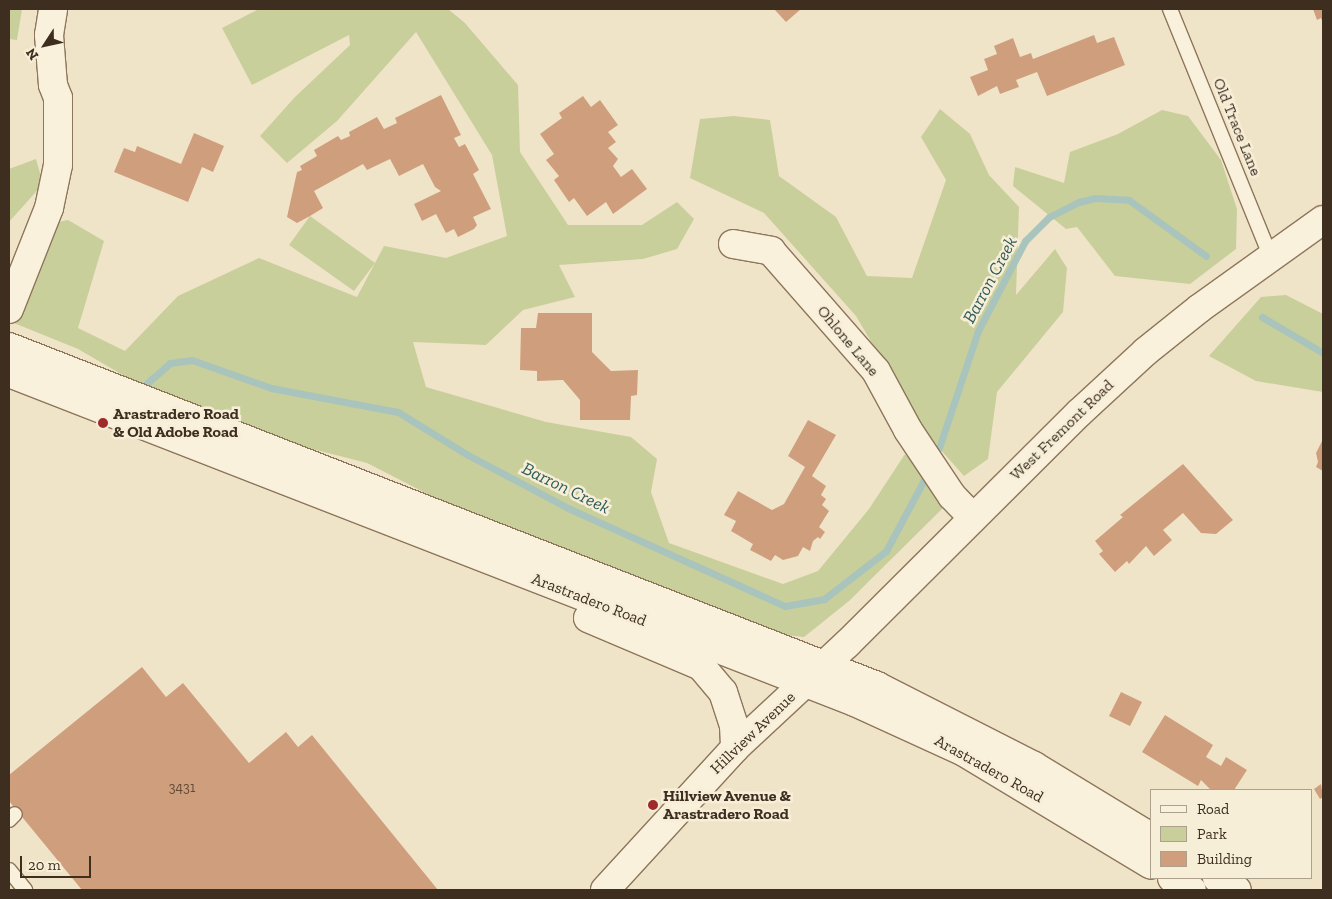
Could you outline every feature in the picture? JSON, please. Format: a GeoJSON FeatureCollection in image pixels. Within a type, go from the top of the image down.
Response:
{"type":"FeatureCollection","features":[{"type":"Feature","properties":{"kind":"main road"},"geometry":{"type":"LineString","coordinates":[[9,309],[49,208],[58,165],[58,98],[53,85],[48,35],[53,9]]}},
{"type":"Feature","properties":{"kind":"main road","name":"West Fremont Road"},"geometry":{"type":"LineString","coordinates":[[815,674],[972,517],[1145,352],[1323,220]]}},
{"type":"Feature","properties":{"kind":"main road","name":"Ohlone Lane"},"geometry":{"type":"LineString","coordinates":[[733,244],[771,251],[876,371],[908,430],[952,496],[972,517]]}},
{"type":"Feature","properties":{"kind":"main road","name":"Arastradero Road"},"geometry":{"type":"LineString","coordinates":[[11,361],[563,591],[815,674],[877,686],[980,737],[1150,837]]}},
{"type":"Feature","properties":{"kind":"main road","name":"Arastradero Road"},"geometry":{"type":"LineString","coordinates":[[11,361],[815,674],[964,752],[1150,864]]}},
{"type":"Feature","properties":{"kind":"main road"},"geometry":{"type":"LineString","coordinates":[[563,591],[590,621],[701,666],[708,672],[723,692],[729,709],[735,748]]}},
{"type":"Feature","properties":{"kind":"main road","name":"Hillview Avenue"},"geometry":{"type":"LineString","coordinates":[[605,890],[735,748],[815,674]]}},
{"type":"Feature","properties":{"kind":"main road"},"geometry":{"type":"LineString","coordinates":[[1174,879],[1192,890]]}},
{"type":"Feature","properties":{"kind":"main road"},"geometry":{"type":"LineString","coordinates":[[1219,879],[1237,890]]}},
{"type":"Feature","properties":{"kind":"lane","name":"Old Trace Lane"},"geometry":{"type":"LineString","coordinates":[[1170,9],[1271,258]]}},
{"type":"Feature","properties":{"kind":"lane"},"geometry":{"type":"LineString","coordinates":[[9,870],[26,890]]}},
{"type":"Feature","properties":{"kind":"green space"},"geometry":{"type":"Polygon","coordinates":[[[9,9],[22,9],[17,40],[9,39],[9,9]]]}},
{"type":"Feature","properties":{"kind":"green space"},"geometry":{"type":"Polygon","coordinates":[[[259,9],[448,9],[465,23],[518,85],[520,152],[568,225],[642,225],[677,202],[694,219],[677,249],[643,259],[559,265],[575,297],[523,310],[486,345],[413,342],[426,387],[546,422],[631,437],[657,459],[651,492],[669,543],[783,584],[818,571],[869,509],[905,454],[939,490],[946,505],[849,601],[804,637],[733,630],[529,546],[367,463],[200,420],[78,349],[9,321],[43,225],[68,220],[104,241],[78,328],[125,351],[178,296],[259,258],[357,297],[384,246],[446,258],[507,236],[492,155],[416,32],[337,121],[287,163],[260,136],[295,97],[350,45],[349,35],[252,85],[222,28],[259,9]]]}},
{"type":"Feature","properties":{"kind":"green space"},"geometry":{"type":"Polygon","coordinates":[[[940,109],[970,134],[989,175],[1019,207],[1016,295],[1055,249],[1067,268],[1063,312],[997,392],[988,459],[964,476],[923,430],[856,316],[764,213],[690,178],[700,119],[734,116],[770,120],[779,176],[836,217],[867,276],[912,278],[946,180],[921,137],[940,109]]]}},
{"type":"Feature","properties":{"kind":"green space"},"geometry":{"type":"Polygon","coordinates":[[[1162,110],[1188,116],[1221,160],[1237,209],[1236,249],[1190,284],[1115,276],[1077,227],[1066,229],[1013,186],[1015,167],[1064,183],[1070,152],[1118,134],[1162,110]]]}},
{"type":"Feature","properties":{"kind":"green space"},"geometry":{"type":"Polygon","coordinates":[[[36,159],[43,184],[9,222],[9,169],[36,159]]]}},
{"type":"Feature","properties":{"kind":"green space"},"geometry":{"type":"Polygon","coordinates":[[[310,216],[375,263],[354,291],[289,245],[310,216]]]}},
{"type":"Feature","properties":{"kind":"green space"},"geometry":{"type":"Polygon","coordinates":[[[1286,295],[1323,314],[1323,392],[1256,381],[1209,356],[1261,297],[1286,295]]]}},
{"type":"Feature","properties":{"kind":"building"},"geometry":{"type":"Polygon","coordinates":[[[774,9],[801,9],[786,22],[774,9]]]}},
{"type":"Feature","properties":{"kind":"building"},"geometry":{"type":"Polygon","coordinates":[[[1313,9],[1323,9],[1323,23],[1321,18],[1317,20],[1313,9]]]}},
{"type":"Feature","properties":{"kind":"building"},"geometry":{"type":"Polygon","coordinates":[[[1094,35],[1097,43],[1114,37],[1125,65],[1047,96],[1037,72],[1016,80],[1019,87],[1000,94],[997,86],[978,96],[970,77],[988,70],[984,59],[997,54],[994,46],[1013,38],[1020,57],[1031,53],[1033,59],[1094,35]]]}},
{"type":"Feature","properties":{"kind":"building"},"geometry":{"type":"Polygon","coordinates":[[[441,95],[461,135],[454,138],[459,147],[465,144],[479,170],[473,174],[491,209],[473,217],[477,225],[474,229],[458,237],[454,229],[446,233],[436,214],[422,221],[414,204],[441,191],[435,187],[423,164],[399,176],[390,159],[367,170],[363,164],[314,191],[323,208],[310,216],[297,223],[287,217],[297,172],[302,170],[300,166],[317,156],[314,150],[338,136],[341,140],[350,136],[349,132],[377,117],[384,129],[397,123],[395,118],[441,95]]]}},
{"type":"Feature","properties":{"kind":"building"},"geometry":{"type":"Polygon","coordinates":[[[583,96],[591,107],[600,100],[618,125],[608,132],[616,142],[608,148],[618,159],[613,166],[621,177],[632,169],[647,189],[613,214],[606,202],[587,216],[574,198],[569,202],[554,180],[559,176],[546,160],[554,154],[540,134],[562,118],[559,113],[583,96]]]}},
{"type":"Feature","properties":{"kind":"building"},"geometry":{"type":"Polygon","coordinates":[[[194,133],[224,146],[213,172],[202,167],[188,202],[114,172],[124,148],[135,152],[137,146],[181,164],[194,133]]]}},
{"type":"Feature","properties":{"kind":"building"},"geometry":{"type":"Polygon","coordinates":[[[538,313],[592,313],[592,352],[611,371],[638,370],[637,395],[631,396],[630,420],[580,420],[580,400],[563,380],[537,381],[537,371],[520,370],[521,328],[536,328],[538,313]]]}},
{"type":"Feature","properties":{"kind":"building"},"geometry":{"type":"Polygon","coordinates":[[[808,420],[836,435],[812,476],[826,486],[821,495],[826,499],[822,505],[829,511],[819,527],[825,532],[820,539],[818,537],[813,541],[810,551],[803,547],[798,556],[783,560],[775,555],[771,561],[750,550],[753,544],[731,531],[736,521],[724,515],[738,491],[772,510],[784,504],[805,467],[788,456],[808,420]]]}},
{"type":"Feature","properties":{"kind":"building"},"geometry":{"type":"Polygon","coordinates":[[[1323,439],[1323,471],[1316,467],[1318,462],[1316,453],[1323,439]]]}},
{"type":"Feature","properties":{"kind":"building"},"geometry":{"type":"Polygon","coordinates":[[[1183,464],[1233,520],[1216,534],[1201,533],[1183,513],[1163,530],[1172,540],[1154,556],[1146,546],[1129,564],[1127,561],[1115,572],[1099,554],[1103,551],[1095,541],[1123,517],[1120,515],[1183,464]]]}},
{"type":"Feature","properties":{"kind":"building"},"geometry":{"type":"Polygon","coordinates":[[[142,667],[166,697],[183,683],[249,763],[286,732],[298,747],[312,735],[438,890],[82,890],[9,801],[9,775],[142,667]]]}},
{"type":"Feature","properties":{"kind":"building"},"geometry":{"type":"Polygon","coordinates":[[[1121,692],[1142,702],[1130,726],[1109,716],[1121,692]]]}},
{"type":"Feature","properties":{"kind":"building"},"geometry":{"type":"Polygon","coordinates":[[[1165,715],[1213,745],[1206,757],[1221,766],[1226,757],[1247,770],[1235,789],[1210,789],[1201,780],[1198,786],[1142,752],[1165,715]]]}},
{"type":"Feature","properties":{"kind":"building"},"geometry":{"type":"Polygon","coordinates":[[[1321,784],[1323,797],[1320,799],[1314,789],[1321,784]]]}},
{"type":"Feature","properties":{"kind":"waterway","name":"Barron Creek"},"geometry":{"type":"LineString","coordinates":[[939,448],[978,331],[1025,241],[1049,217],[1079,202],[1095,198],[1129,200],[1206,256]]}},
{"type":"Feature","properties":{"kind":"waterway","name":"Barron Creek"},"geometry":{"type":"LineString","coordinates":[[1262,317],[1323,353]]}},
{"type":"Feature","properties":{"kind":"waterway","name":"Barron Creek"},"geometry":{"type":"LineString","coordinates":[[146,384],[170,363],[192,360],[271,388],[398,412],[468,455],[570,509],[785,606],[824,599],[886,551],[926,476]]}},
{"type":"Feature","properties":{"kind":"place","name":"Arastradero Road & Old Adobe Road"},"geometry":{"type":"Point","coordinates":[103,423]}},
{"type":"Feature","properties":{"kind":"place","name":"Hillview Avenue & Arastradero Road"},"geometry":{"type":"Point","coordinates":[653,805]}}]}
